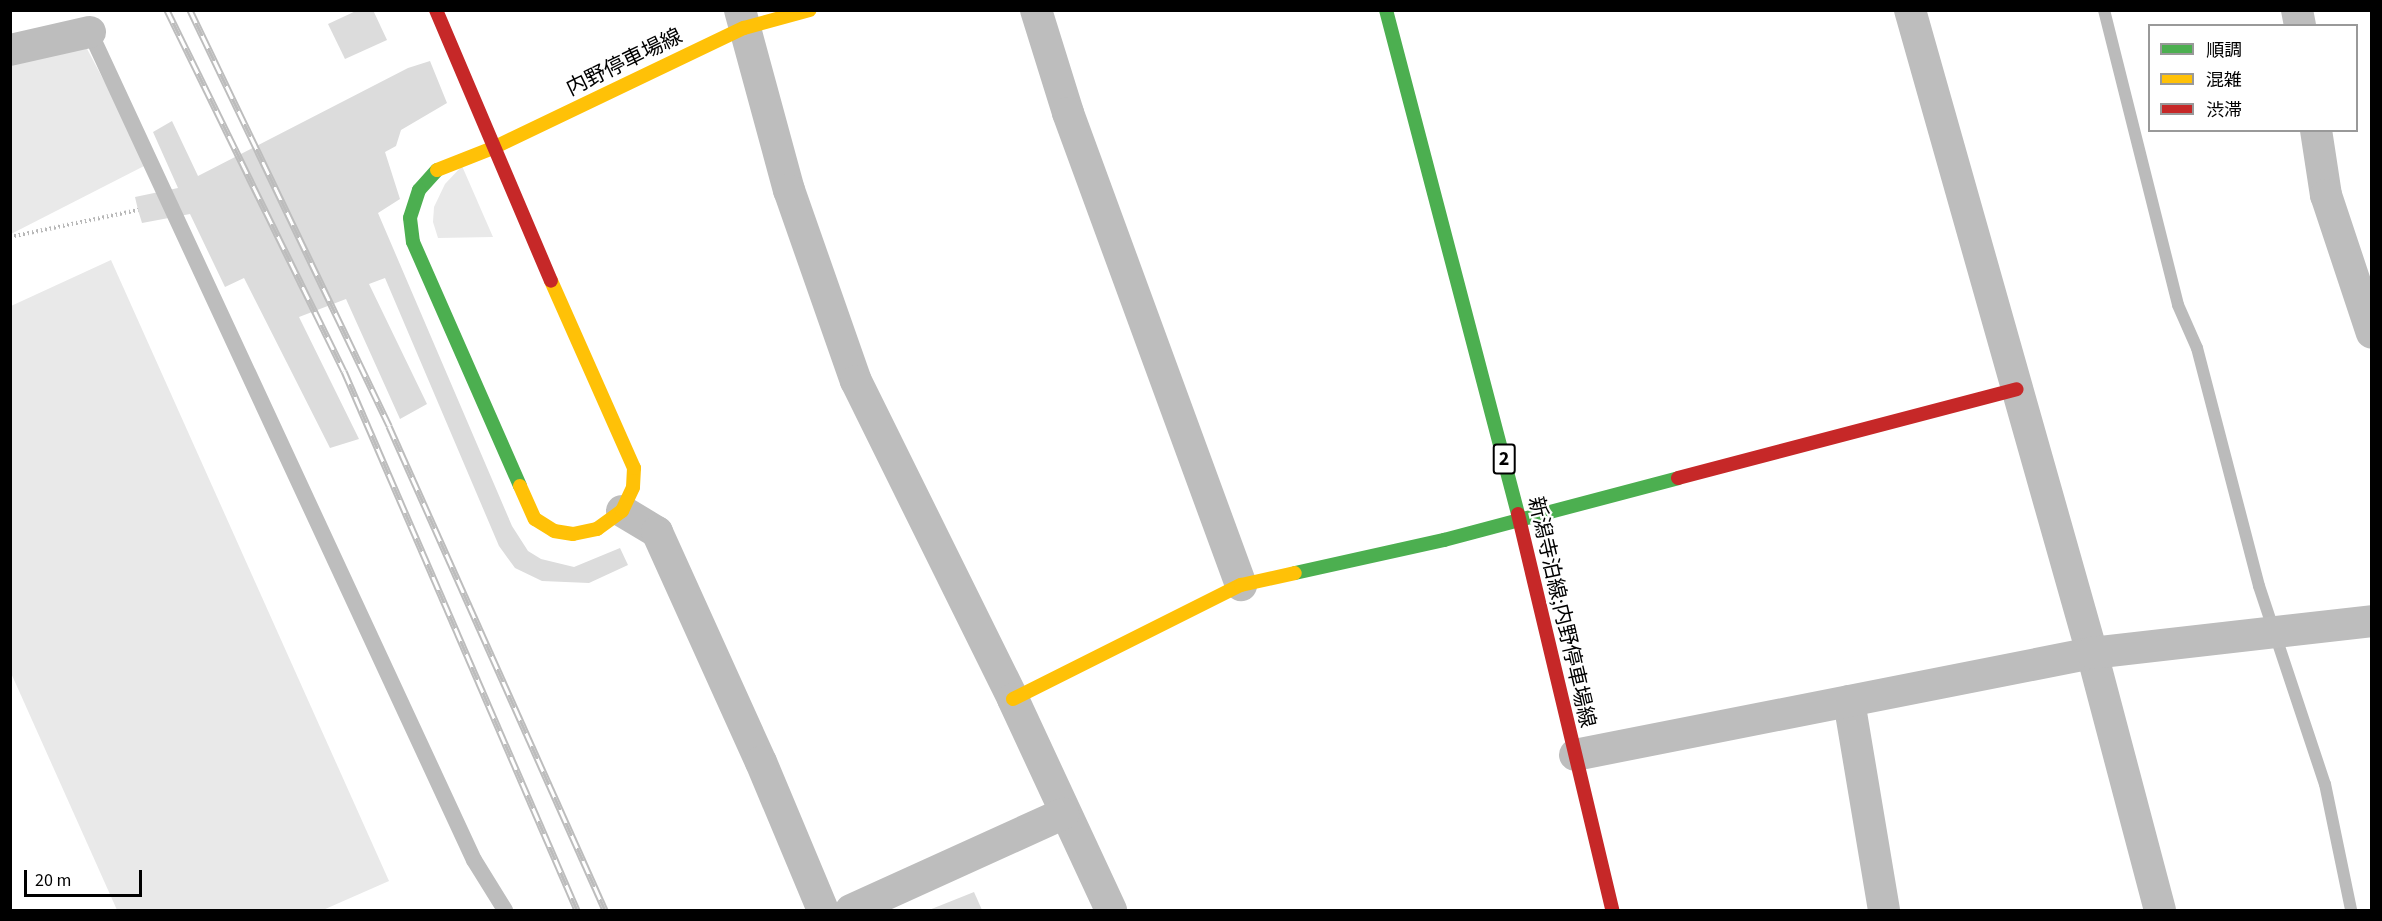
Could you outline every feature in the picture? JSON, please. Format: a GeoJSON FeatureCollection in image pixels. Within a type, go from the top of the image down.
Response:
{"type":"FeatureCollection","features":[{"type":"Feature","properties":{"kind":"street"},"geometry":{"type":"LineString","coordinates":[[436,10],[493,148],[634,468],[633,487],[622,511],[657,532],[761,762],[823,910]]}},
{"type":"Feature","properties":{"kind":"street","name":"内野停車場線"},"geometry":{"type":"LineString","coordinates":[[622,511],[597,529],[573,534],[554,531],[535,519],[413,242],[410,218],[419,190],[438,169],[493,148],[742,19],[810,10]]}},
{"type":"Feature","properties":{"kind":"street"},"geometry":{"type":"LineString","coordinates":[[1036,10],[1068,113],[1240,585]]}},
{"type":"Feature","properties":{"kind":"street","name":"新潟寺泊線;内野停車場線"},"geometry":{"type":"LineString","coordinates":[[1386,10],[1519,518],[1612,910]]}},
{"type":"Feature","properties":{"kind":"street"},"geometry":{"type":"LineString","coordinates":[[1910,10],[2092,653],[2160,910]]}},
{"type":"Feature","properties":{"kind":"street"},"geometry":{"type":"LineString","coordinates":[[742,19],[789,190],[856,381],[1013,699],[1063,814],[1111,910]]}},
{"type":"Feature","properties":{"kind":"street"},"geometry":{"type":"LineString","coordinates":[[10,50],[90,32]]}},
{"type":"Feature","properties":{"kind":"street"},"geometry":{"type":"LineString","coordinates":[[2316,132],[2326,195],[2372,333]]}},
{"type":"Feature","properties":{"kind":"street"},"geometry":{"type":"LineString","coordinates":[[1013,699],[1240,585],[1444,540],[1519,518],[2017,389]]}},
{"type":"Feature","properties":{"kind":"street"},"geometry":{"type":"LineString","coordinates":[[1575,755],[2092,653],[2372,621]]}},
{"type":"Feature","properties":{"kind":"street"},"geometry":{"type":"LineString","coordinates":[[1849,701],[1884,910]]}},
{"type":"Feature","properties":{"kind":"street"},"geometry":{"type":"LineString","coordinates":[[851,910],[1063,814]]}},
{"type":"Feature","properties":{"kind":"lane"},"geometry":{"type":"LineString","coordinates":[[90,32],[474,860],[505,910]]}},
{"type":"Feature","properties":{"kind":"path"},"geometry":{"type":"LineString","coordinates":[[10,237],[138,210]]}},
{"type":"Feature","properties":{"kind":"shaded area"},"geometry":{"type":"Polygon","coordinates":[[[85,45],[148,164],[11,234],[11,62],[85,45]]]}},
{"type":"Feature","properties":{"kind":"shaded area"},"geometry":{"type":"Polygon","coordinates":[[[462,166],[493,237],[438,238],[433,222],[434,207],[445,184],[462,166]]]}},
{"type":"Feature","properties":{"kind":"shaded area"},"geometry":{"type":"Polygon","coordinates":[[[111,260],[389,881],[323,910],[117,910],[11,673],[11,306],[111,260]]]}},
{"type":"Feature","properties":{"kind":"building"},"geometry":{"type":"Polygon","coordinates":[[[358,10],[373,10],[387,40],[345,59],[328,24],[358,10]]]}},
{"type":"Feature","properties":{"kind":"building"},"geometry":{"type":"Polygon","coordinates":[[[430,61],[447,103],[401,130],[396,146],[385,152],[400,199],[378,213],[512,526],[528,551],[541,559],[574,567],[620,548],[628,565],[589,583],[542,581],[515,568],[499,546],[385,278],[369,284],[427,404],[400,419],[346,299],[299,317],[359,439],[330,448],[244,278],[225,287],[190,214],[142,223],[138,210],[135,197],[178,188],[153,132],[172,121],[198,176],[408,68],[430,61]]]}},
{"type":"Feature","properties":{"kind":"building"},"geometry":{"type":"Polygon","coordinates":[[[974,892],[982,910],[929,910],[974,892]]]}},
{"type":"Feature","properties":{"kind":"waterway"},"geometry":{"type":"LineString","coordinates":[[2104,10],[2178,305],[2197,348],[2259,586],[2325,784],[2351,910]]}},
{"type":"Feature","properties":{"kind":"railway"},"geometry":{"type":"LineString","coordinates":[[167,10],[344,371],[577,910]]}},
{"type":"Feature","properties":{"kind":"railway"},"geometry":{"type":"LineString","coordinates":[[190,10],[389,426],[605,910]]}},
{"type":"Feature","properties":{"kind":"traffic: fast"},"geometry":{"type":"LineString","coordinates":[[1386,10],[1518,514]]}},
{"type":"Feature","properties":{"kind":"traffic: fast"},"geometry":{"type":"LineString","coordinates":[[437,170],[419,190],[410,218],[413,242],[520,486]]}},
{"type":"Feature","properties":{"kind":"traffic: fast"},"geometry":{"type":"LineString","coordinates":[[1295,573],[1444,540],[1678,478]]}},
{"type":"Feature","properties":{"kind":"traffic: slow"},"geometry":{"type":"LineString","coordinates":[[437,170],[493,148],[744,28],[810,10]]}},
{"type":"Feature","properties":{"kind":"traffic: slow"},"geometry":{"type":"LineString","coordinates":[[520,486],[535,519],[554,531],[573,534],[597,529],[622,511],[633,487],[634,468],[551,281]]}},
{"type":"Feature","properties":{"kind":"traffic: slow"},"geometry":{"type":"LineString","coordinates":[[1013,699],[1241,585],[1295,573]]}},
{"type":"Feature","properties":{"kind":"traffic: jam"},"geometry":{"type":"LineString","coordinates":[[436,10],[551,281]]}},
{"type":"Feature","properties":{"kind":"traffic: jam"},"geometry":{"type":"LineString","coordinates":[[1678,478],[2017,389]]}},
{"type":"Feature","properties":{"kind":"traffic: jam"},"geometry":{"type":"LineString","coordinates":[[1518,514],[1612,910]]}}]}
